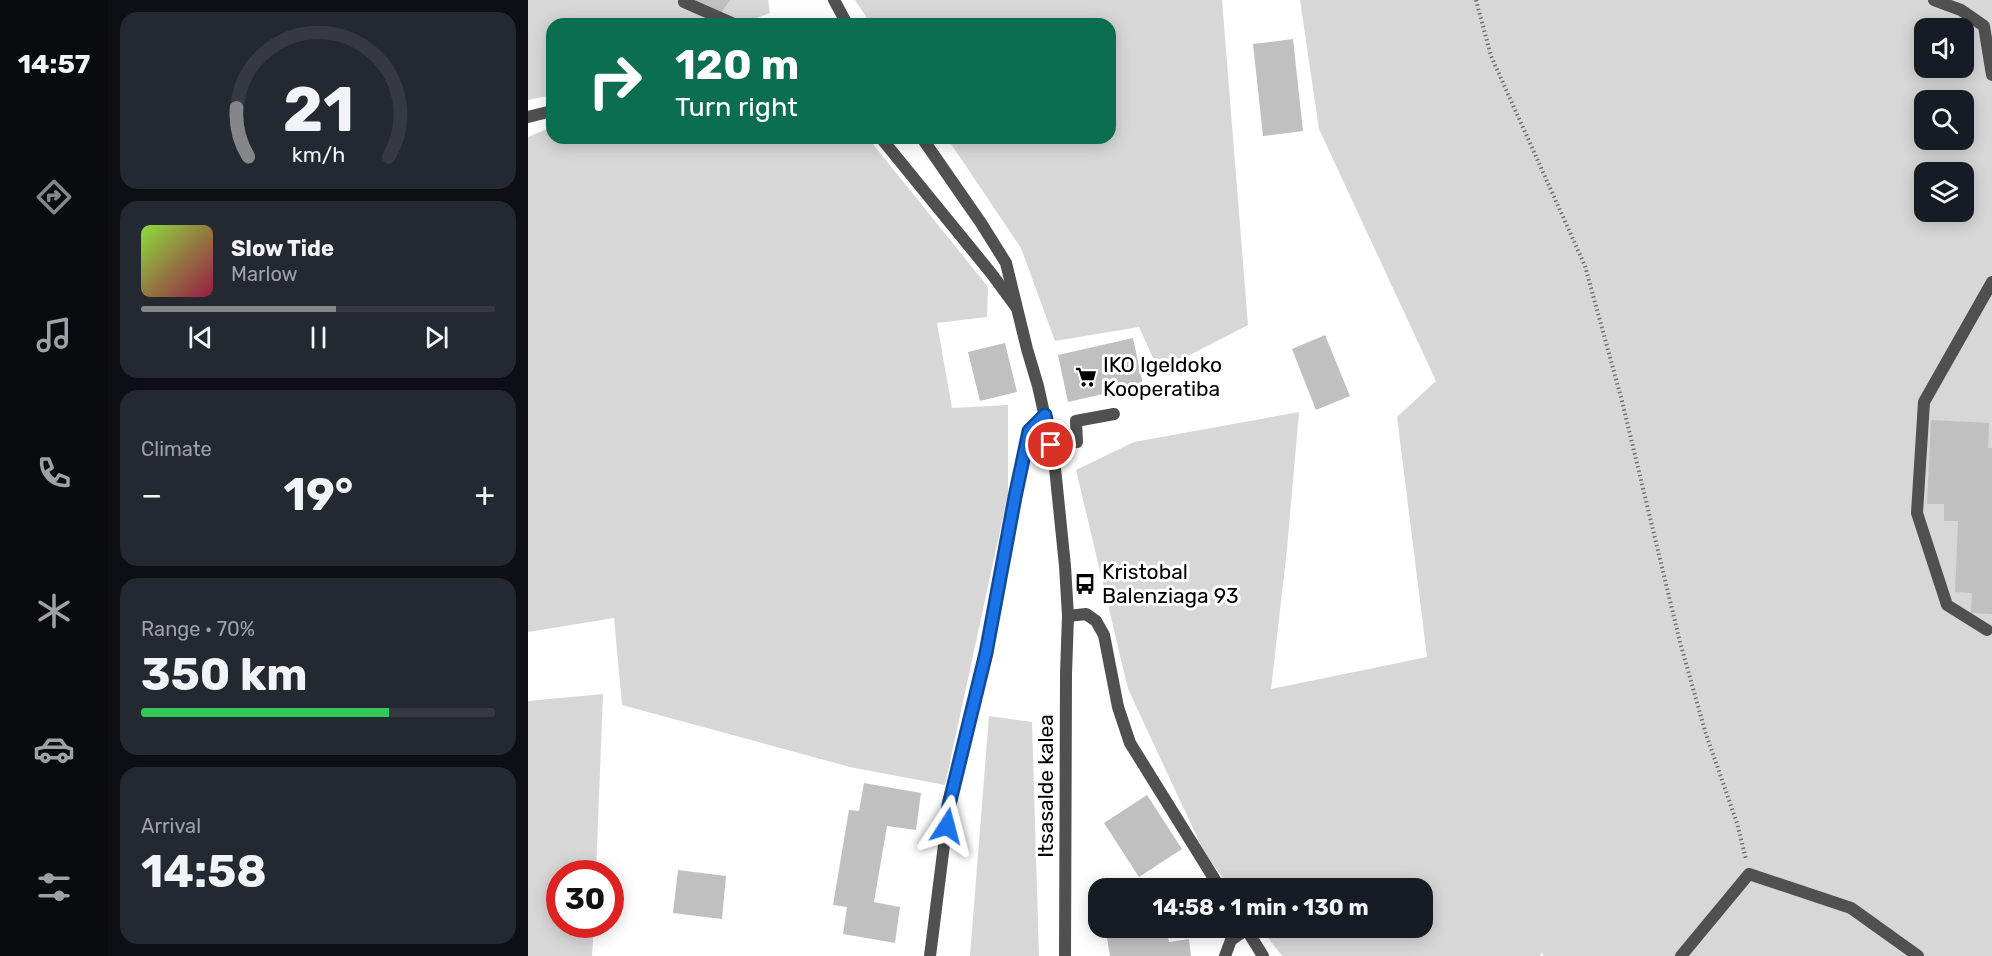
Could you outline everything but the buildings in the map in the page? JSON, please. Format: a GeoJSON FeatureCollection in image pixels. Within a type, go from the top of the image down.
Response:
{"type":"FeatureCollection","features":[{"type":"Feature","properties":{"kind":"street"},"geometry":{"type":"LineString","coordinates":[[834,0],[844,18]]}},
{"type":"Feature","properties":{"kind":"street"},"geometry":{"type":"LineString","coordinates":[[1934,0],[1961,10],[1984,26],[1992,75]]}},
{"type":"Feature","properties":{"kind":"street"},"geometry":{"type":"LineString","coordinates":[[684,2],[720,18]]}},
{"type":"Feature","properties":{"kind":"street"},"geometry":{"type":"LineString","coordinates":[[528,117],[546,112]]}},
{"type":"Feature","properties":{"kind":"street"},"geometry":{"type":"LineString","coordinates":[[886,144],[992,273],[1016,307]]}},
{"type":"Feature","properties":{"kind":"street","name":"Itsasalde kalea"},"geometry":{"type":"LineString","coordinates":[[926,144],[1006,263],[1051,445],[1065,566],[1068,616],[1065,956]]}},
{"type":"Feature","properties":{"kind":"street"},"geometry":{"type":"LineString","coordinates":[[1987,630],[1947,605],[1917,513],[1923,402],[1992,282]]}},
{"type":"Feature","properties":{"kind":"street"},"geometry":{"type":"LineString","coordinates":[[1051,445],[1077,442],[1076,421],[1114,414]]}},
{"type":"Feature","properties":{"kind":"street"},"geometry":{"type":"LineString","coordinates":[[930,956],[949,805],[986,653],[1029,431],[1045,415]]}},
{"type":"Feature","properties":{"kind":"street"},"geometry":{"type":"LineString","coordinates":[[1068,616],[1086,614],[1096,621],[1104,636],[1108,666],[1130,743],[1213,878]]}},
{"type":"Feature","properties":{"kind":"street"},"geometry":{"type":"LineString","coordinates":[[1680,956],[1749,874],[1851,908],[1918,956]]}},
{"type":"Feature","properties":{"kind":"street"},"geometry":{"type":"LineString","coordinates":[[1225,956],[1234,938]]}},
{"type":"Feature","properties":{"kind":"street"},"geometry":{"type":"LineString","coordinates":[[1252,938],[1263,956]]}},
{"type":"Feature","properties":{"kind":"path"},"geometry":{"type":"LineString","coordinates":[[1476,0],[1491,57],[1585,266],[1622,401],[1680,642],[1705,731],[1737,823],[1749,874]]}},
{"type":"Feature","properties":{"kind":"shaded area"},"geometry":{"type":"Polygon","coordinates":[[[528,0],[768,0],[770,13],[757,18],[546,18],[546,96],[528,100],[528,0]]]}},
{"type":"Feature","properties":{"kind":"shaded area"},"geometry":{"type":"Polygon","coordinates":[[[855,0],[1222,0],[1248,325],[1159,371],[1139,327],[1055,341],[1021,248],[951,144],[1116,144],[1116,18],[867,18],[855,0]]]}},
{"type":"Feature","properties":{"kind":"shaded area"},"geometry":{"type":"Polygon","coordinates":[[[1300,0],[1992,0],[1992,956],[1543,956],[1542,952],[1540,956],[1282,956],[1268,938],[1433,938],[1433,878],[1223,878],[1205,854],[1128,689],[1076,470],[1134,442],[1299,412],[1287,549],[1271,689],[1427,657],[1397,417],[1436,381],[1319,129],[1300,0]]]}},
{"type":"Feature","properties":{"kind":"shaded area"},"geometry":{"type":"Polygon","coordinates":[[[546,130],[546,144],[873,144],[988,287],[987,317],[937,323],[952,408],[1008,405],[1008,494],[945,785],[850,767],[622,705],[614,618],[528,632],[528,137],[546,130]]]}},
{"type":"Feature","properties":{"kind":"shaded area"},"geometry":{"type":"Polygon","coordinates":[[[603,694],[597,860],[546,860],[546,938],[593,938],[592,956],[528,956],[528,701],[603,694]]]}},
{"type":"Feature","properties":{"kind":"shaded area"},"geometry":{"type":"Polygon","coordinates":[[[989,716],[1032,722],[1039,956],[970,956],[989,716]]]}},
{"type":"Feature","properties":{"kind":"place","name":"IKO Igeldoko Kooperatiba"},"geometry":{"type":"Point","coordinates":[1086,377]}},
{"type":"Feature","properties":{"kind":"place","name":"Kristobal Balenziaga 93"},"geometry":{"type":"Point","coordinates":[1085,584]}},
{"type":"Feature","properties":{"kind":"route"},"geometry":{"type":"LineString","coordinates":[[947,826],[949,805],[986,653],[1029,431],[1045,415],[1051,445]]}}]}
